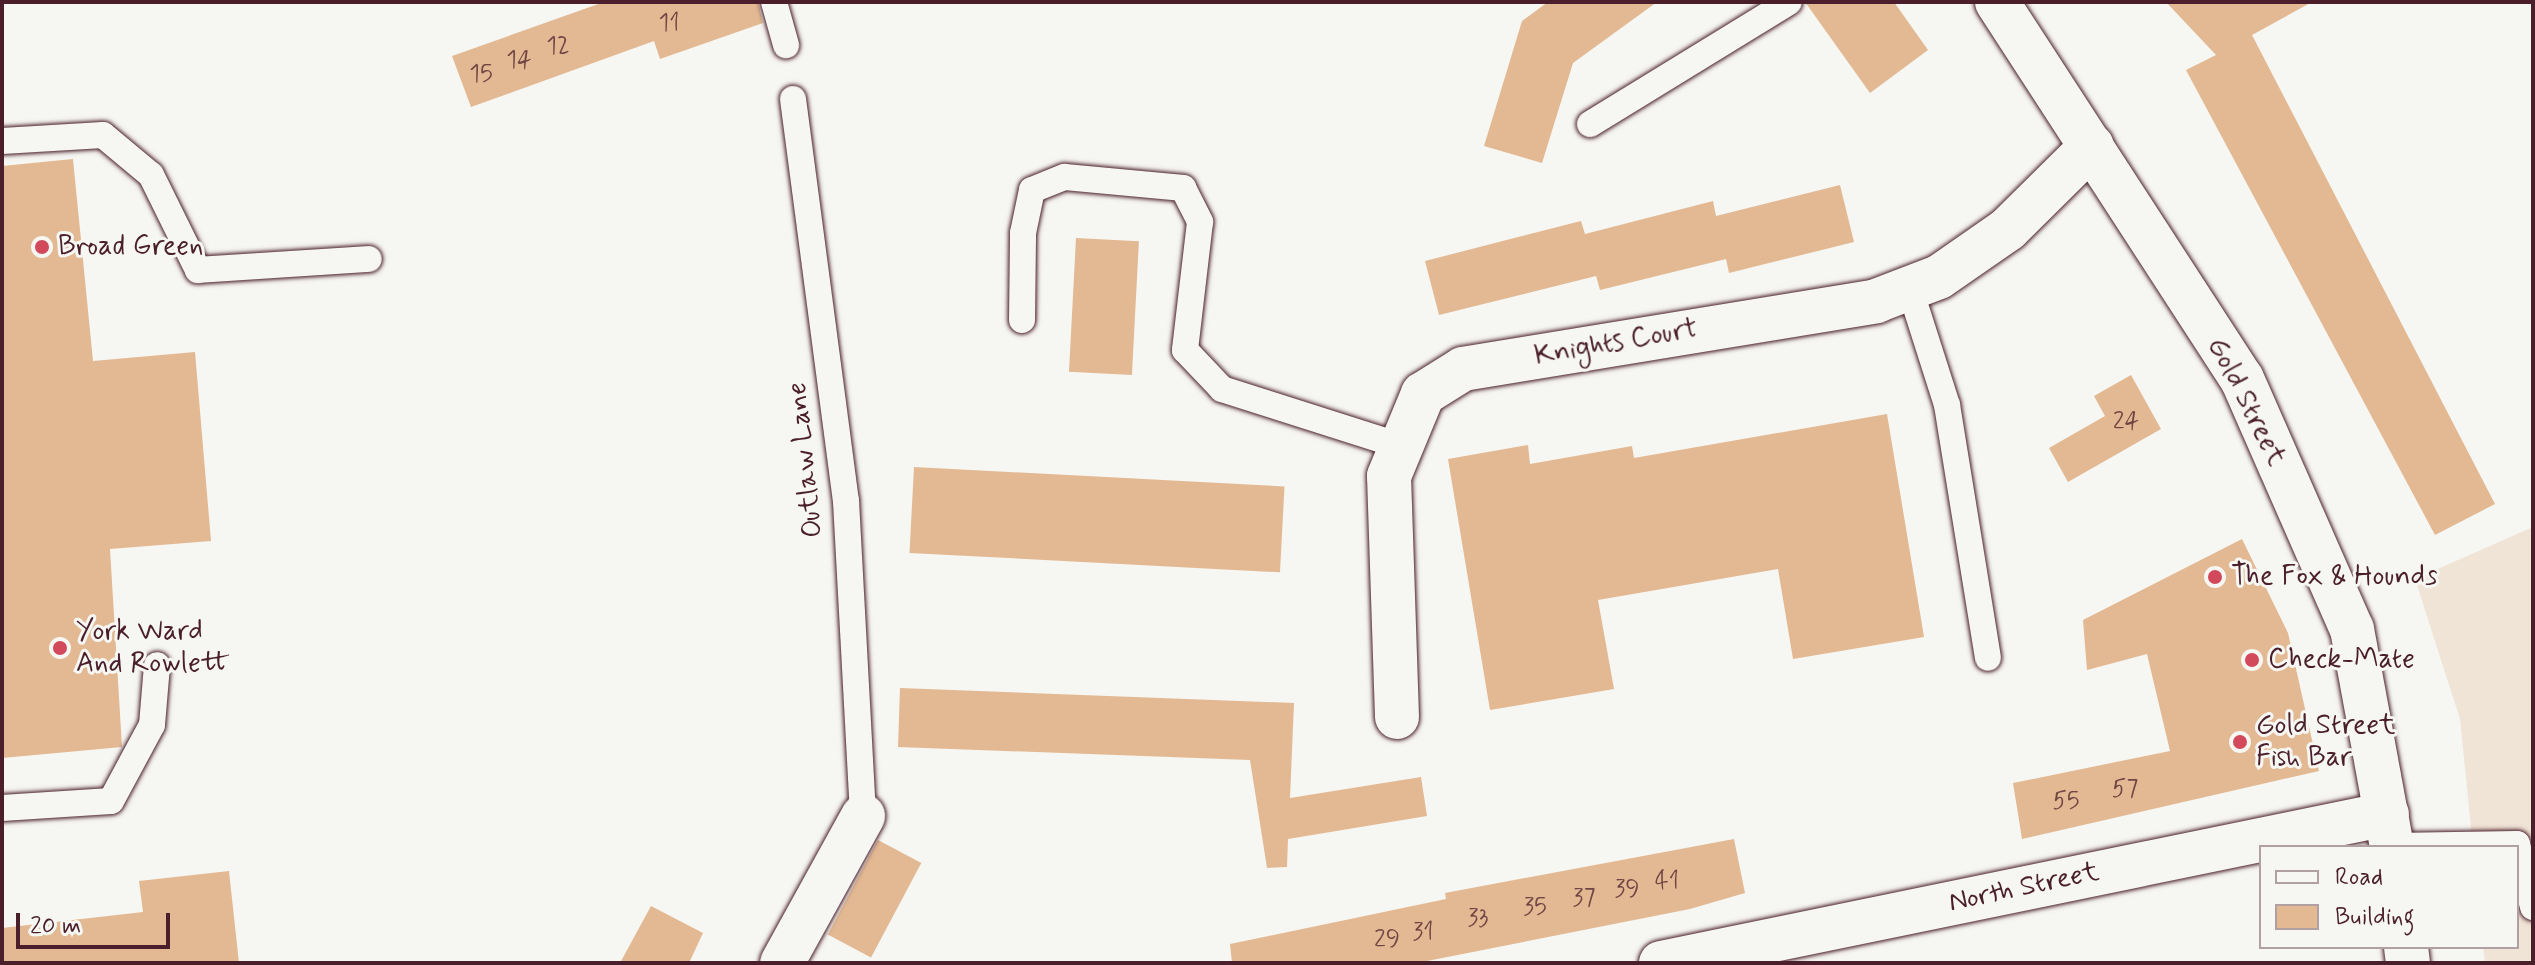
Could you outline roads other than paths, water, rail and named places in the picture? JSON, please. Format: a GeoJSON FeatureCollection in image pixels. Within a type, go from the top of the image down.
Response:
{"type":"FeatureCollection","features":[{"type":"Feature","properties":{"kind":"street","name":"Gold Street"},"geometry":{"type":"LineString","coordinates":[[1997,2],[2242,379],[2352,629],[2390,835]]}},
{"type":"Feature","properties":{"kind":"street","name":"Knights Court"},"geometry":{"type":"LineString","coordinates":[[1397,717],[1389,476],[1398,445],[1423,394],[1463,369],[1876,301],[1910,289],[2008,229],[2092,146]]}},
{"type":"Feature","properties":{"kind":"street"},"geometry":{"type":"LineString","coordinates":[[782,963],[863,816]]}},
{"type":"Feature","properties":{"kind":"street","name":"North Street"},"geometry":{"type":"LineString","coordinates":[[2333,845],[2390,835]]}},
{"type":"Feature","properties":{"kind":"street","name":"North Street"},"geometry":{"type":"LineString","coordinates":[[1661,963],[2259,858]]}},
{"type":"Feature","properties":{"kind":"lane"},"geometry":{"type":"LineString","coordinates":[[774,2],[786,45]]}},
{"type":"Feature","properties":{"kind":"lane"},"geometry":{"type":"LineString","coordinates":[[1590,124],[1789,2]]}},
{"type":"Feature","properties":{"kind":"lane","name":"Outlaw Lane"},"geometry":{"type":"LineString","coordinates":[[793,99],[846,501],[863,816]]}},
{"type":"Feature","properties":{"kind":"lane"},"geometry":{"type":"LineString","coordinates":[[2,141],[103,135],[151,175],[198,270],[369,259]]}},
{"type":"Feature","properties":{"kind":"lane"},"geometry":{"type":"LineString","coordinates":[[1022,320],[1023,233],[1032,190],[1065,177],[1183,188],[1200,222],[1185,350],[1222,389],[1398,445]]}},
{"type":"Feature","properties":{"kind":"lane"},"geometry":{"type":"LineString","coordinates":[[1910,289],[1947,405],[1988,658]]}},
{"type":"Feature","properties":{"kind":"lane"},"geometry":{"type":"LineString","coordinates":[[2,808],[111,801],[152,725],[157,665]]}},
{"type":"Feature","properties":{"kind":"lane"},"geometry":{"type":"LineString","coordinates":[[2390,835],[2517,845]]}},
{"type":"Feature","properties":{"kind":"lane"},"geometry":{"type":"LineString","coordinates":[[2519,852],[2533,907]]}},
{"type":"Feature","properties":{"kind":"place","name":"Broad Green"},"geometry":{"type":"Point","coordinates":[42,247]}},
{"type":"Feature","properties":{"kind":"place","name":"The Fox & Hounds"},"geometry":{"type":"Point","coordinates":[2215,577]}},
{"type":"Feature","properties":{"kind":"place","name":"York Ward And Rowlett"},"geometry":{"type":"Point","coordinates":[60,648]}},
{"type":"Feature","properties":{"kind":"place","name":"Check-Mate"},"geometry":{"type":"Point","coordinates":[2252,660]}},
{"type":"Feature","properties":{"kind":"place","name":"Gold Street Fish Bar"},"geometry":{"type":"Point","coordinates":[2240,742]}}]}
